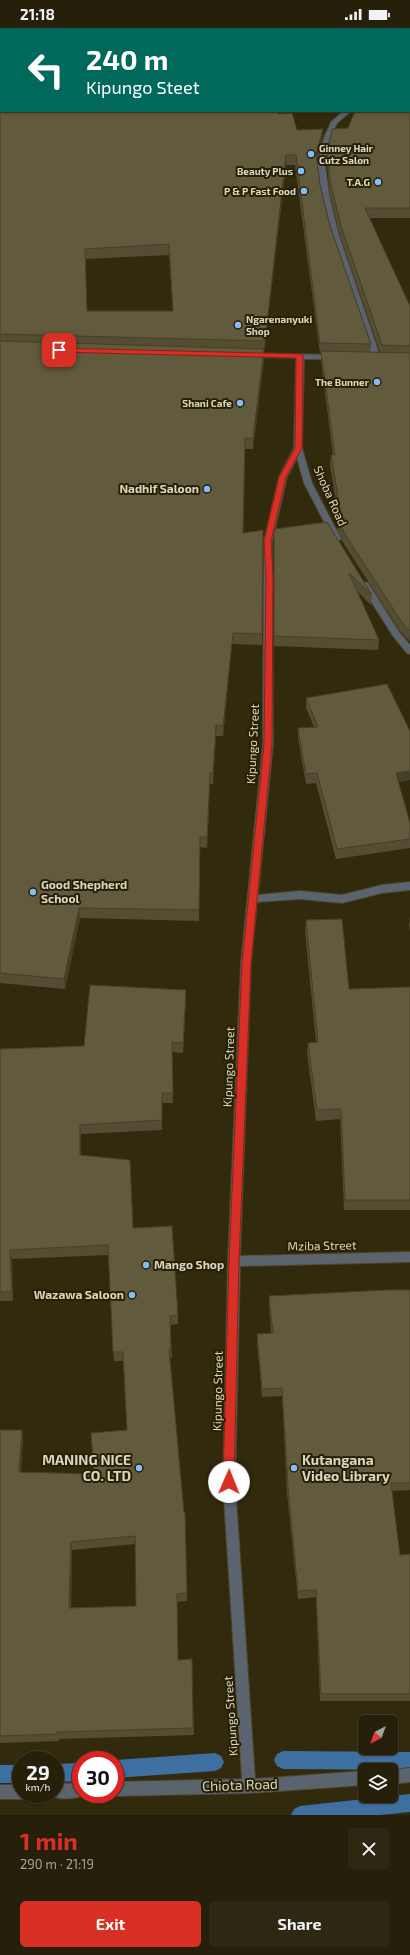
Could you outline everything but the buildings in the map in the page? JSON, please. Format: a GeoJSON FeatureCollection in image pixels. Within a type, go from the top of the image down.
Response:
{"type":"FeatureCollection","features":[{"type":"Feature","properties":{"kind":"street"},"geometry":{"type":"LineString","coordinates":[[347,112],[334,122],[327,138],[321,164],[325,196],[335,236],[376,359]]}},
{"type":"Feature","properties":{"kind":"street"},"geometry":{"type":"LineString","coordinates":[[244,355],[346,358]]}},
{"type":"Feature","properties":{"kind":"street","name":"Kipungo Street"},"geometry":{"type":"LineString","coordinates":[[248,1786],[229,1482],[234,1261],[246,963],[268,744],[270,577],[268,541],[283,477],[298,448],[300,356]]}},
{"type":"Feature","properties":{"kind":"street","name":"Shoba Road"},"geometry":{"type":"LineString","coordinates":[[298,448],[308,483],[339,545]]}},
{"type":"Feature","properties":{"kind":"street"},"geometry":{"type":"LineString","coordinates":[[360,577],[396,634],[410,651]]}},
{"type":"Feature","properties":{"kind":"street"},"geometry":{"type":"LineString","coordinates":[[252,900],[300,895],[342,899],[382,889],[410,886]]}},
{"type":"Feature","properties":{"kind":"street","name":"Mziba Street"},"geometry":{"type":"LineString","coordinates":[[234,1261],[410,1257]]}},
{"type":"Feature","properties":{"kind":"street"},"geometry":{"type":"LineString","coordinates":[[398,1776],[410,1775]]}},
{"type":"Feature","properties":{"kind":"street","name":"Chiota Road"},"geometry":{"type":"LineString","coordinates":[[124,1789],[248,1786],[358,1778]]}},
{"type":"Feature","properties":{"kind":"street"},"geometry":{"type":"LineString","coordinates":[[0,1792],[12,1792]]}},
{"type":"Feature","properties":{"kind":"waterway"},"geometry":{"type":"LineString","coordinates":[[283,1760],[410,1761]]}},
{"type":"Feature","properties":{"kind":"waterway"},"geometry":{"type":"LineString","coordinates":[[124,1768],[215,1762]]}},
{"type":"Feature","properties":{"kind":"waterway"},"geometry":{"type":"LineString","coordinates":[[64,1773],[72,1772]]}},
{"type":"Feature","properties":{"kind":"waterway"},"geometry":{"type":"LineString","coordinates":[[0,1774],[12,1774]]}},
{"type":"Feature","properties":{"kind":"waterway"},"geometry":{"type":"LineString","coordinates":[[300,1815],[410,1803]]}},
{"type":"Feature","properties":{"kind":"place","name":"Ginney Hair Cutz Salon"},"geometry":{"type":"Point","coordinates":[311,154]}},
{"type":"Feature","properties":{"kind":"place","name":"Beauty Plus"},"geometry":{"type":"Point","coordinates":[301,171]}},
{"type":"Feature","properties":{"kind":"place","name":"T.A.G"},"geometry":{"type":"Point","coordinates":[378,182]}},
{"type":"Feature","properties":{"kind":"place","name":"P & P Fast Food"},"geometry":{"type":"Point","coordinates":[304,191]}},
{"type":"Feature","properties":{"kind":"place","name":"Ngarenanyuki Shop"},"geometry":{"type":"Point","coordinates":[238,325]}},
{"type":"Feature","properties":{"kind":"place","name":"The Bunner"},"geometry":{"type":"Point","coordinates":[377,382]}},
{"type":"Feature","properties":{"kind":"place","name":"Shani Cafe"},"geometry":{"type":"Point","coordinates":[240,403]}},
{"type":"Feature","properties":{"kind":"place","name":"Nadhif Saloon"},"geometry":{"type":"Point","coordinates":[207,489]}},
{"type":"Feature","properties":{"kind":"place","name":"Good Shepherd School"},"geometry":{"type":"Point","coordinates":[33,892]}},
{"type":"Feature","properties":{"kind":"place","name":"Mango Shop"},"geometry":{"type":"Point","coordinates":[146,1265]}},
{"type":"Feature","properties":{"kind":"place","name":"Wazawa Saloon"},"geometry":{"type":"Point","coordinates":[132,1295]}},
{"type":"Feature","properties":{"kind":"place","name":"MANING NICE CO. LTD"},"geometry":{"type":"Point","coordinates":[139,1468]}},
{"type":"Feature","properties":{"kind":"place","name":"Kutangana Video Library"},"geometry":{"type":"Point","coordinates":[294,1468]}},
{"type":"Feature","properties":{"kind":"route"},"geometry":{"type":"LineString","coordinates":[[59,350],[300,356],[298,448],[283,477],[268,541],[270,577],[268,744],[246,963],[234,1261],[229,1482]]}}]}
